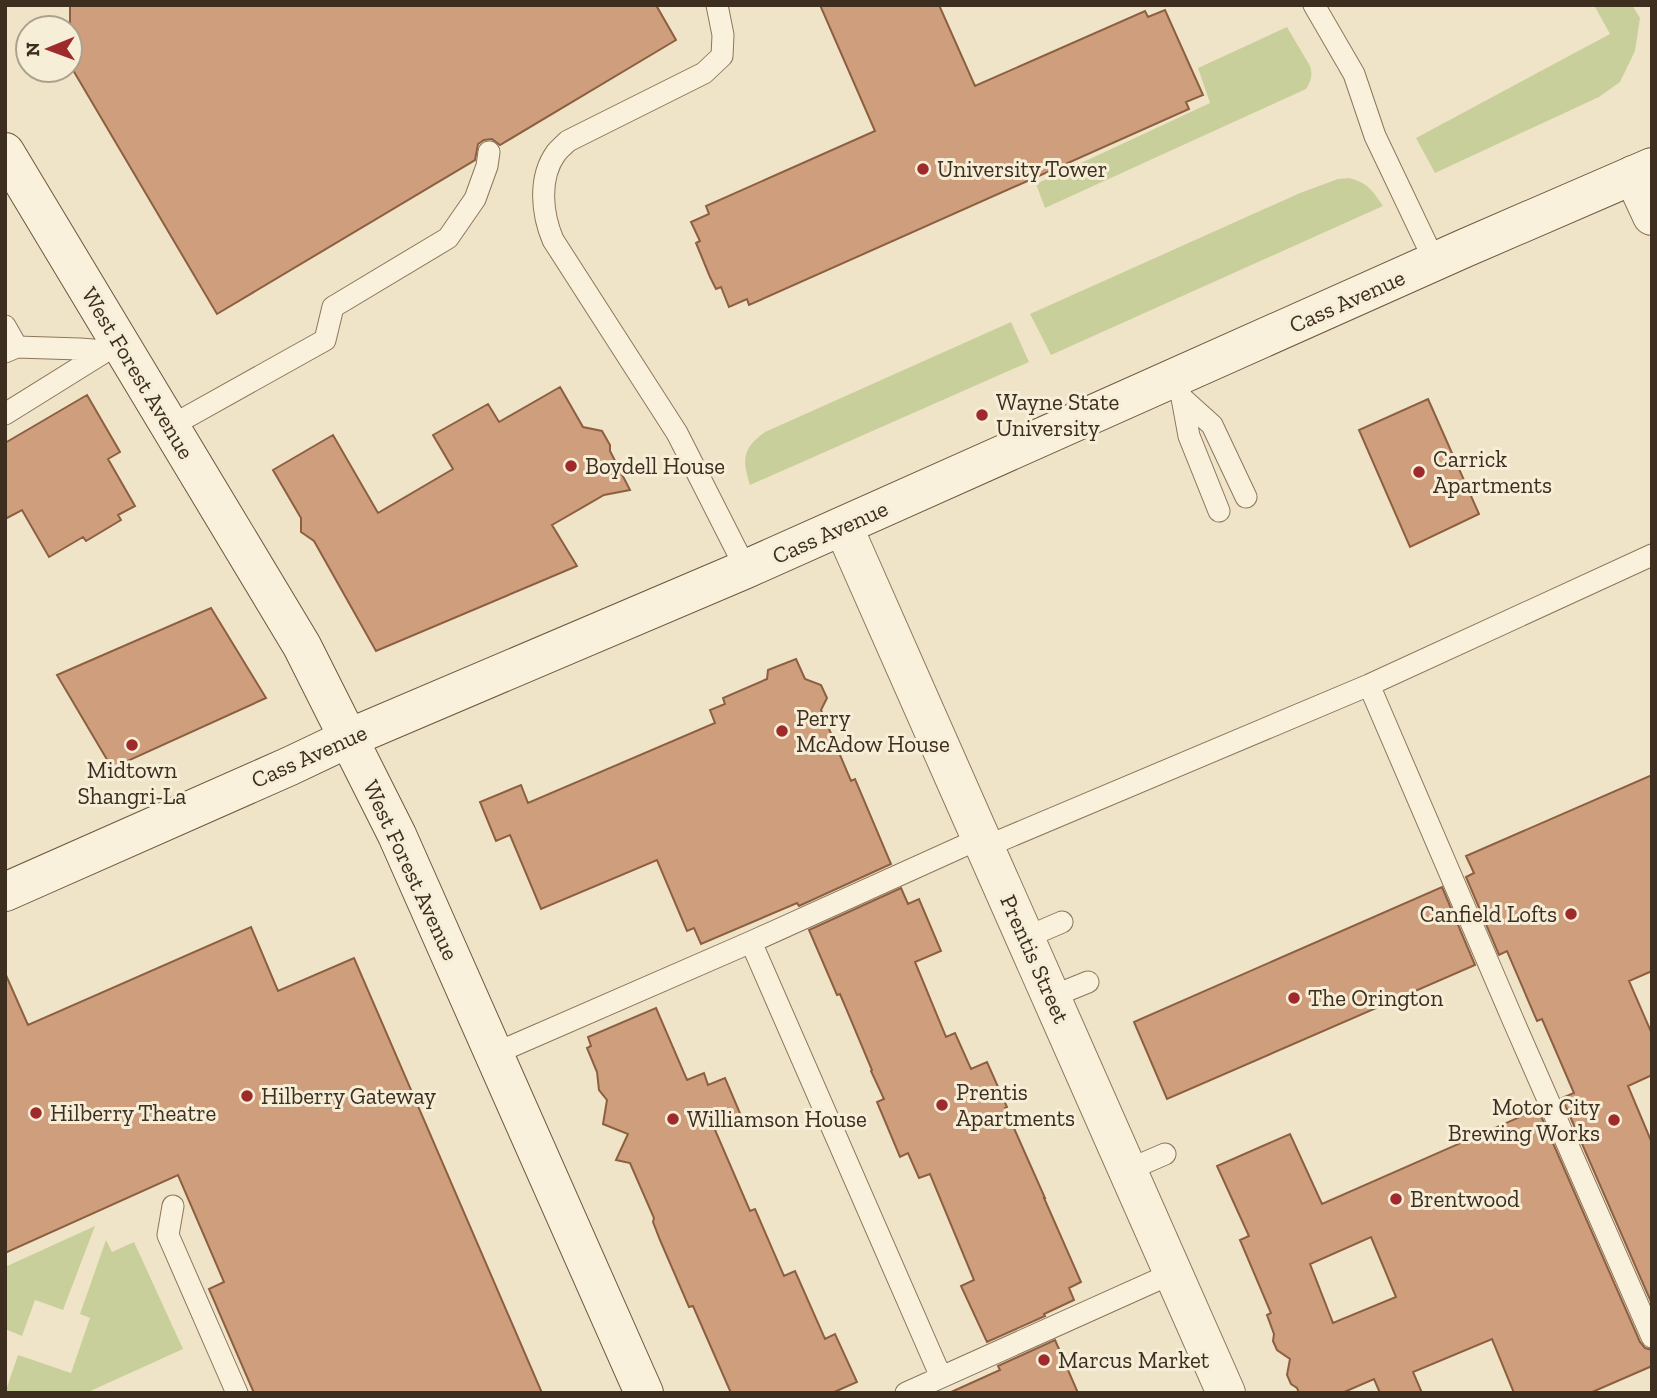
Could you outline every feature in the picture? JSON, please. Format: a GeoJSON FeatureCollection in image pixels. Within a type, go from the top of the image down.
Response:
{"type":"FeatureCollection","features":[{"type":"Feature","properties":{"kind":"street","name":"West Forest Avenue"},"geometry":{"type":"LineString","coordinates":[[5,152],[113,347],[171,426],[302,646],[397,835],[644,1393]]}},
{"type":"Feature","properties":{"kind":"street","name":"Cass Avenue"},"geometry":{"type":"LineString","coordinates":[[5,891],[349,738],[843,526],[1178,388],[1435,262],[1643,171]]}},
{"type":"Feature","properties":{"kind":"street"},"geometry":{"type":"LineString","coordinates":[[1643,171],[1652,216]]}},
{"type":"Feature","properties":{"kind":"street","name":"Prentis Street"},"geometry":{"type":"LineString","coordinates":[[843,526],[1226,1393]]}},
{"type":"Feature","properties":{"kind":"lane"},"geometry":{"type":"LineString","coordinates":[[717,5],[723,36],[722,56],[704,73],[568,141],[549,165],[544,188],[544,212],[553,240],[677,433],[746,569]]}},
{"type":"Feature","properties":{"kind":"lane"},"geometry":{"type":"LineString","coordinates":[[1314,5],[1354,74],[1375,136],[1435,262]]}},
{"type":"Feature","properties":{"kind":"lane"},"geometry":{"type":"LineString","coordinates":[[171,426],[325,340],[333,307],[448,238],[475,199],[489,152]]}},
{"type":"Feature","properties":{"kind":"lane"},"geometry":{"type":"LineString","coordinates":[[5,326],[11,350],[113,347]]}},
{"type":"Feature","properties":{"kind":"lane"},"geometry":{"type":"LineString","coordinates":[[5,414],[113,347]]}},
{"type":"Feature","properties":{"kind":"lane"},"geometry":{"type":"LineString","coordinates":[[1178,388],[1212,425],[1246,497]]}},
{"type":"Feature","properties":{"kind":"lane"},"geometry":{"type":"LineString","coordinates":[[1178,388],[1189,436],[1219,511]]}},
{"type":"Feature","properties":{"kind":"lane"},"geometry":{"type":"LineString","coordinates":[[494,1054],[983,843],[1369,685],[1652,555]]}},
{"type":"Feature","properties":{"kind":"lane"},"geometry":{"type":"LineString","coordinates":[[1369,685],[1652,1337]]}},
{"type":"Feature","properties":{"kind":"lane"},"geometry":{"type":"LineString","coordinates":[[1026,938],[1062,922]]}},
{"type":"Feature","properties":{"kind":"lane"},"geometry":{"type":"LineString","coordinates":[[751,942],[941,1377]]}},
{"type":"Feature","properties":{"kind":"lane"},"geometry":{"type":"LineString","coordinates":[[1051,997],[1088,982]]}},
{"type":"Feature","properties":{"kind":"lane"},"geometry":{"type":"LineString","coordinates":[[1128,1170],[1165,1154]]}},
{"type":"Feature","properties":{"kind":"lane"},"geometry":{"type":"LineString","coordinates":[[173,1206],[168,1235],[237,1393]]}},
{"type":"Feature","properties":{"kind":"lane"},"geometry":{"type":"LineString","coordinates":[[906,1393],[1173,1273]]}},
{"type":"Feature","properties":{"kind":"green space"},"geometry":{"type":"Polygon","coordinates":[[[1594,5],[1632,5],[1640,18],[1635,51],[1620,82],[1599,97],[1435,173],[1416,138],[1610,34],[1594,5]]]}},
{"type":"Feature","properties":{"kind":"green space"},"geometry":{"type":"Polygon","coordinates":[[[1287,27],[1310,66],[1311,78],[1306,89],[1045,208],[1036,184],[1210,103],[1198,68],[1287,27]]]}},
{"type":"Feature","properties":{"kind":"green space"},"geometry":{"type":"Polygon","coordinates":[[[1349,178],[1369,188],[1383,206],[1051,355],[1030,314],[1300,193],[1338,179],[1349,178]]]}},
{"type":"Feature","properties":{"kind":"green space"},"geometry":{"type":"Polygon","coordinates":[[[1011,322],[1029,362],[750,485],[746,455],[752,444],[765,432],[1011,322]]]}},
{"type":"Feature","properties":{"kind":"green space"},"geometry":{"type":"Polygon","coordinates":[[[95,1226],[63,1310],[35,1300],[22,1336],[5,1329],[5,1267],[95,1226]]]}},
{"type":"Feature","properties":{"kind":"green space"},"geometry":{"type":"Polygon","coordinates":[[[106,1240],[112,1252],[134,1242],[183,1349],[86,1393],[5,1393],[18,1355],[71,1373],[90,1318],[80,1314],[106,1240]]]}},
{"type":"Feature","properties":{"kind":"building"},"geometry":{"type":"Polygon","coordinates":[[[70,5],[656,5],[676,40],[500,145],[492,139],[484,140],[478,144],[475,160],[217,314],[81,84],[84,84],[84,14],[70,14],[70,5]]]}},
{"type":"Feature","properties":{"kind":"building","name":"University Tower"},"geometry":{"type":"Polygon","coordinates":[[[820,5],[939,5],[975,86],[1145,11],[1148,17],[1165,10],[1203,95],[1186,102],[1189,109],[749,305],[747,299],[729,307],[721,287],[716,289],[710,277],[696,243],[700,241],[691,222],[709,214],[706,206],[875,131],[820,5]]]}},
{"type":"Feature","properties":{"kind":"building"},"geometry":{"type":"Polygon","coordinates":[[[560,387],[583,427],[602,431],[630,490],[604,495],[552,525],[577,566],[376,651],[314,541],[301,532],[301,518],[273,470],[333,435],[378,513],[453,469],[433,435],[488,404],[499,422],[560,387]]]}},
{"type":"Feature","properties":{"kind":"building"},"geometry":{"type":"Polygon","coordinates":[[[87,395],[120,452],[108,459],[135,506],[118,515],[121,520],[86,541],[83,537],[49,557],[22,510],[5,519],[5,443],[87,395]]]}},
{"type":"Feature","properties":{"kind":"building","name":"Carrick Apartments"},"geometry":{"type":"Polygon","coordinates":[[[1428,399],[1479,514],[1410,547],[1359,430],[1428,399]]]}},
{"type":"Feature","properties":{"kind":"building"},"geometry":{"type":"Polygon","coordinates":[[[211,608],[266,698],[112,768],[57,675],[211,608]]]}},
{"type":"Feature","properties":{"kind":"building"},"geometry":{"type":"Polygon","coordinates":[[[796,659],[805,679],[821,685],[827,698],[821,710],[851,781],[855,779],[891,864],[799,906],[797,903],[701,944],[694,928],[687,931],[657,860],[541,909],[510,835],[496,841],[480,802],[521,785],[528,803],[715,723],[710,710],[725,704],[723,698],[767,679],[768,670],[796,659]]]}},
{"type":"Feature","properties":{"kind":"building","name":"Canfield Lofts"},"geometry":{"type":"Polygon","coordinates":[[[1652,775],[1652,971],[1629,981],[1652,1034],[1652,1075],[1628,1086],[1652,1143],[1652,1304],[1562,1098],[1574,1093],[1542,1019],[1537,1021],[1507,951],[1499,955],[1466,877],[1474,873],[1466,856],[1652,775]]]}},
{"type":"Feature","properties":{"kind":"building","name":"The Orington"},"geometry":{"type":"Polygon","coordinates":[[[1442,887],[1475,965],[1167,1099],[1134,1022],[1442,887]]]}},
{"type":"Feature","properties":{"kind":"building"},"geometry":{"type":"Polygon","coordinates":[[[901,888],[908,904],[919,899],[941,951],[915,962],[946,1037],[955,1033],[971,1069],[987,1062],[1081,1282],[1069,1288],[1074,1300],[987,1342],[961,1286],[974,1280],[930,1174],[919,1178],[908,1153],[900,1157],[877,1102],[884,1099],[840,994],[837,995],[809,930],[901,888]]]}},
{"type":"Feature","properties":{"kind":"building","name":"Hilberry Gateway"},"geometry":{"type":"Polygon","coordinates":[[[251,927],[278,991],[354,958],[542,1393],[254,1393],[209,1289],[224,1282],[178,1175],[5,1253],[5,973],[28,1025],[251,927]]]}},
{"type":"Feature","properties":{"kind":"building"},"geometry":{"type":"Polygon","coordinates":[[[656,1008],[687,1080],[704,1073],[708,1085],[725,1078],[742,1118],[715,1130],[750,1211],[755,1209],[784,1276],[795,1271],[825,1339],[835,1334],[857,1382],[832,1393],[731,1393],[693,1306],[689,1307],[630,1163],[616,1160],[628,1134],[603,1124],[607,1100],[599,1090],[597,1072],[587,1048],[591,1046],[588,1037],[656,1008]]]}},
{"type":"Feature","properties":{"kind":"building"},"geometry":{"type":"Polygon","coordinates":[[[1538,1109],[1640,1342],[1645,1348],[1652,1350],[1652,1366],[1590,1393],[1514,1393],[1492,1339],[1413,1372],[1422,1393],[1380,1393],[1374,1379],[1342,1393],[1299,1393],[1287,1375],[1290,1359],[1277,1350],[1273,1341],[1274,1334],[1267,1315],[1271,1313],[1240,1240],[1249,1236],[1217,1166],[1290,1134],[1322,1204],[1538,1109]],[[1371,1237],[1310,1264],[1333,1323],[1396,1297],[1371,1237]]]}},
{"type":"Feature","properties":{"kind":"building","name":"Marcus Market"},"geometry":{"type":"Polygon","coordinates":[[[1055,1340],[1078,1393],[949,1393],[1000,1370],[998,1366],[1055,1340]]]}},
{"type":"Feature","properties":{"kind":"place","name":"University Tower"},"geometry":{"type":"Point","coordinates":[923,169]}},
{"type":"Feature","properties":{"kind":"place","name":"Wayne State University"},"geometry":{"type":"Point","coordinates":[982,415]}},
{"type":"Feature","properties":{"kind":"place","name":"Boydell House"},"geometry":{"type":"Point","coordinates":[571,466]}},
{"type":"Feature","properties":{"kind":"place","name":"Carrick Apartments"},"geometry":{"type":"Point","coordinates":[1419,472]}},
{"type":"Feature","properties":{"kind":"place","name":"Perry McAdow House"},"geometry":{"type":"Point","coordinates":[782,731]}},
{"type":"Feature","properties":{"kind":"place","name":"Midtown Shangri-La"},"geometry":{"type":"Point","coordinates":[132,745]}},
{"type":"Feature","properties":{"kind":"place","name":"Canfield Lofts"},"geometry":{"type":"Point","coordinates":[1571,914]}},
{"type":"Feature","properties":{"kind":"place","name":"The Orington"},"geometry":{"type":"Point","coordinates":[1294,998]}},
{"type":"Feature","properties":{"kind":"place","name":"Hilberry Gateway"},"geometry":{"type":"Point","coordinates":[247,1096]}},
{"type":"Feature","properties":{"kind":"place","name":"Prentis Apartments"},"geometry":{"type":"Point","coordinates":[942,1105]}},
{"type":"Feature","properties":{"kind":"place","name":"Hilberry Theatre"},"geometry":{"type":"Point","coordinates":[36,1113]}},
{"type":"Feature","properties":{"kind":"place","name":"Williamson House"},"geometry":{"type":"Point","coordinates":[673,1119]}},
{"type":"Feature","properties":{"kind":"place","name":"Motor City Brewing Works"},"geometry":{"type":"Point","coordinates":[1614,1120]}},
{"type":"Feature","properties":{"kind":"place","name":"Brentwood"},"geometry":{"type":"Point","coordinates":[1396,1199]}},
{"type":"Feature","properties":{"kind":"place","name":"Marcus Market"},"geometry":{"type":"Point","coordinates":[1044,1360]}}]}
